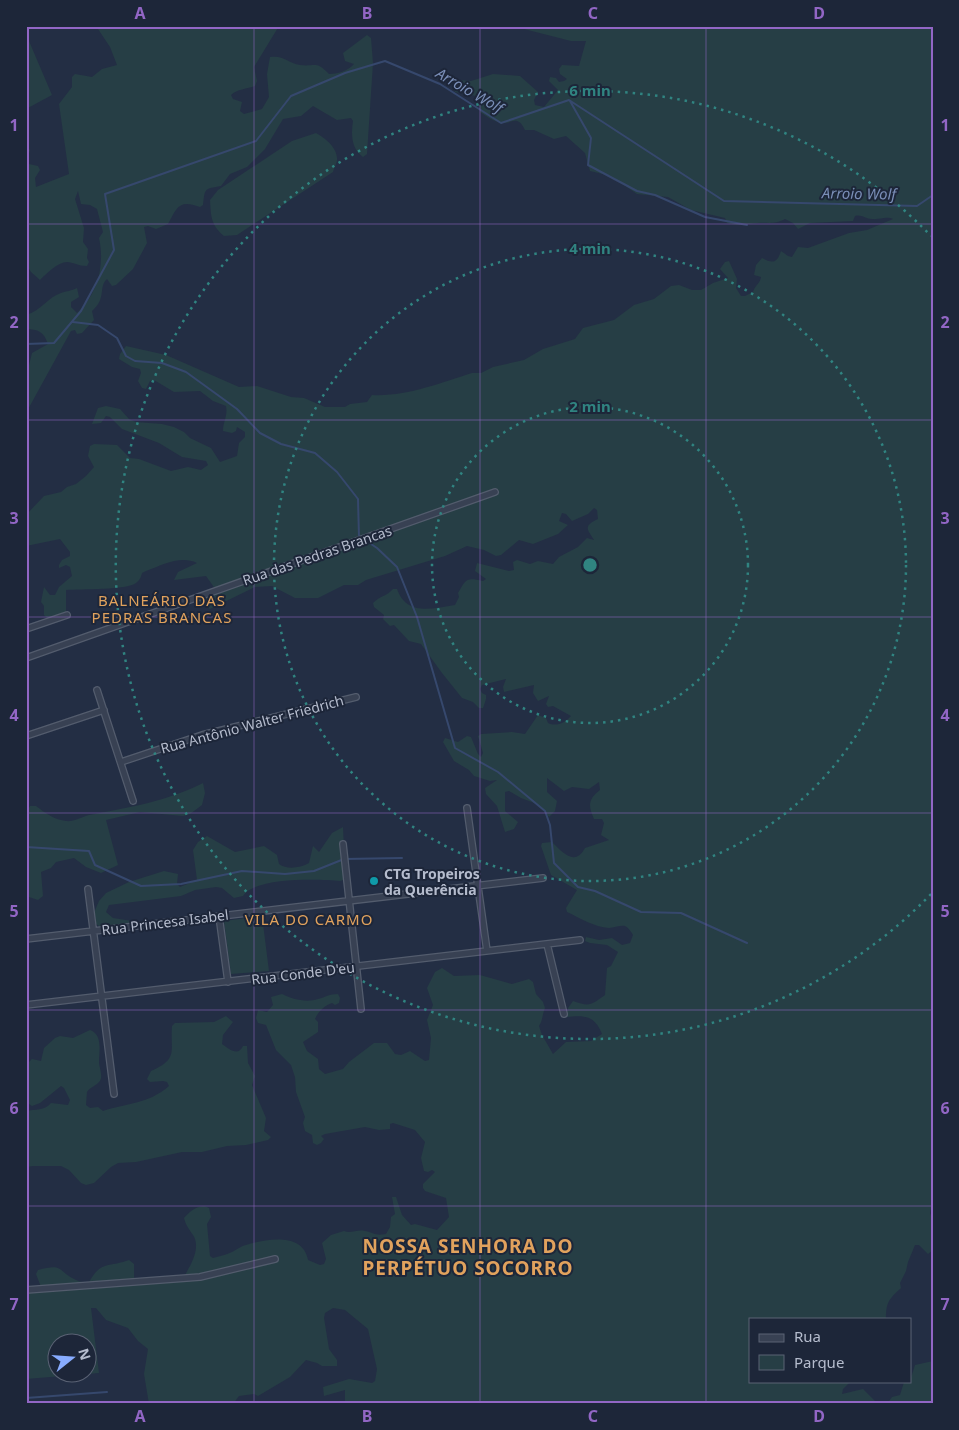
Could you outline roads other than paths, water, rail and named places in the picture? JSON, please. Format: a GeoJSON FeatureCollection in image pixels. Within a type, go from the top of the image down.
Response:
{"type":"FeatureCollection","features":[{"type":"Feature","properties":{"kind":"street","name":"Rua das Pedras Brancas"},"geometry":{"type":"LineString","coordinates":[[26,658],[495,492]]}},
{"type":"Feature","properties":{"kind":"street"},"geometry":{"type":"LineString","coordinates":[[26,629],[68,614]]}},
{"type":"Feature","properties":{"kind":"street"},"geometry":{"type":"LineString","coordinates":[[97,690],[133,800]]}},
{"type":"Feature","properties":{"kind":"street","name":"Rua Antônio Walter Friedrich"},"geometry":{"type":"LineString","coordinates":[[121,762],[202,735],[356,696]]}},
{"type":"Feature","properties":{"kind":"street"},"geometry":{"type":"LineString","coordinates":[[26,736],[104,710]]}},
{"type":"Feature","properties":{"kind":"street"},"geometry":{"type":"LineString","coordinates":[[467,808],[487,951]]}},
{"type":"Feature","properties":{"kind":"street"},"geometry":{"type":"LineString","coordinates":[[343,844],[362,1009]]}},
{"type":"Feature","properties":{"kind":"street","name":"Rua Princesa Isabel"},"geometry":{"type":"LineString","coordinates":[[26,939],[543,878]]}},
{"type":"Feature","properties":{"kind":"street"},"geometry":{"type":"LineString","coordinates":[[88,889],[114,1094]]}},
{"type":"Feature","properties":{"kind":"street"},"geometry":{"type":"LineString","coordinates":[[219,916],[228,982]]}},
{"type":"Feature","properties":{"kind":"street","name":"Rua Conde D'eu"},"geometry":{"type":"LineString","coordinates":[[26,1005],[580,940]]}},
{"type":"Feature","properties":{"kind":"street"},"geometry":{"type":"LineString","coordinates":[[547,944],[564,1014]]}},
{"type":"Feature","properties":{"kind":"street"},"geometry":{"type":"LineString","coordinates":[[26,1290],[200,1277],[275,1259]]}},
{"type":"Feature","properties":{"kind":"waterway","name":"Arroio Wolf"},"geometry":{"type":"LineString","coordinates":[[26,344],[54,343],[81,311],[114,250],[105,194],[256,141],[291,96],[345,73],[385,61],[440,84],[501,123],[569,100],[724,201],[917,206],[933,195]]}},
{"type":"Feature","properties":{"kind":"waterway"},"geometry":{"type":"LineString","coordinates":[[570,101],[591,138],[588,165],[637,191],[655,195],[705,217],[747,225]]}},
{"type":"Feature","properties":{"kind":"waterway"},"geometry":{"type":"LineString","coordinates":[[73,322],[98,325],[117,338],[126,356],[135,361],[162,363],[186,372],[237,409],[260,433],[281,444],[315,453],[337,472],[358,499],[360,538]]}},
{"type":"Feature","properties":{"kind":"waterway"},"geometry":{"type":"LineString","coordinates":[[365,540],[377,548],[397,567],[417,617],[455,748],[498,772],[545,811],[550,825],[554,863],[578,887],[595,891],[641,912],[681,913],[747,943]]}},
{"type":"Feature","properties":{"kind":"waterway"},"geometry":{"type":"LineString","coordinates":[[26,847],[89,851],[95,865],[141,886],[181,884],[242,871],[285,874],[314,871],[344,859],[402,858]]}},
{"type":"Feature","properties":{"kind":"waterway"},"geometry":{"type":"LineString","coordinates":[[26,1398],[107,1392]]}},
{"type":"Feature","properties":{"kind":"place","name":"CTG Tropeiros da Querência"},"geometry":{"type":"Point","coordinates":[374,881]}},
{"type":"Feature","properties":{"kind":"district","name":"BALNEÁRIO DAS PEDRAS BRANCAS"},"geometry":{"type":"Point","coordinates":[162,608]}},
{"type":"Feature","properties":{"kind":"district","name":"VILA DO CARMO"},"geometry":{"type":"Point","coordinates":[309,919]}},
{"type":"Feature","properties":{"kind":"district","name":"NOSSA SENHORA DO PERPÉTUO SOCORRO"},"geometry":{"type":"Point","coordinates":[468,1257]}}]}
